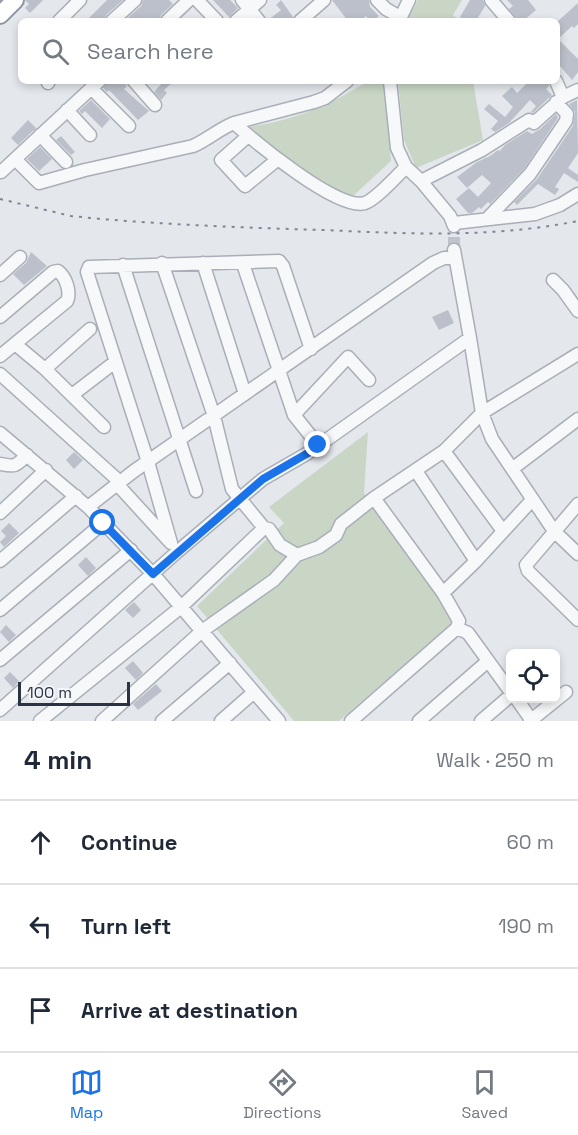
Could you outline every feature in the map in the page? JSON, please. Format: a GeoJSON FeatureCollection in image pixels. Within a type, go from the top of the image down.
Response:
{"type":"FeatureCollection","features":[{"type":"Feature","properties":{"kind":"highway"},"geometry":{"type":"LineString","coordinates":[[0,15],[15,0]]}},
{"type":"Feature","properties":{"kind":"street"},"geometry":{"type":"LineString","coordinates":[[62,18],[80,0]]}},
{"type":"Feature","properties":{"kind":"street"},"geometry":{"type":"LineString","coordinates":[[115,18],[135,0]]}},
{"type":"Feature","properties":{"kind":"street"},"geometry":{"type":"LineString","coordinates":[[171,18],[189,0]]}},
{"type":"Feature","properties":{"kind":"street"},"geometry":{"type":"LineString","coordinates":[[197,0],[214,18]]}},
{"type":"Feature","properties":{"kind":"street"},"geometry":{"type":"LineString","coordinates":[[238,18],[246,4],[260,0]]}},
{"type":"Feature","properties":{"kind":"street"},"geometry":{"type":"LineString","coordinates":[[305,18],[324,0]]}},
{"type":"Feature","properties":{"kind":"street"},"geometry":{"type":"LineString","coordinates":[[378,0],[399,18]]}},
{"type":"Feature","properties":{"kind":"street"},"geometry":{"type":"LineString","coordinates":[[400,18],[409,0]]}},
{"type":"Feature","properties":{"kind":"street"},"geometry":{"type":"LineString","coordinates":[[492,0],[507,18]]}},
{"type":"Feature","properties":{"kind":"street"},"geometry":{"type":"LineString","coordinates":[[246,4],[257,18]]}},
{"type":"Feature","properties":{"kind":"street"},"geometry":{"type":"LineString","coordinates":[[137,84],[155,105]]}},
{"type":"Feature","properties":{"kind":"street"},"geometry":{"type":"LineString","coordinates":[[15,159],[39,183],[85,170],[193,146],[206,140],[223,127],[314,102],[325,98],[343,84]]}},
{"type":"Feature","properties":{"kind":"street"},"geometry":{"type":"LineString","coordinates":[[390,84],[397,148],[406,167],[421,181],[454,224],[535,214],[560,205],[578,194]]}},
{"type":"Feature","properties":{"kind":"street"},"geometry":{"type":"LineString","coordinates":[[487,219],[530,174],[566,121],[567,114],[559,99],[556,84]]}},
{"type":"Feature","properties":{"kind":"street"},"geometry":{"type":"LineString","coordinates":[[1,172],[95,85],[129,126]]}},
{"type":"Feature","properties":{"kind":"street"},"geometry":{"type":"LineString","coordinates":[[421,181],[474,154],[528,120],[534,123],[559,99],[578,90]]}},
{"type":"Feature","properties":{"kind":"street"},"geometry":{"type":"LineString","coordinates":[[68,110],[90,135]]}},
{"type":"Feature","properties":{"kind":"street"},"geometry":{"type":"LineString","coordinates":[[234,123],[299,176],[356,204],[369,201],[406,167]]}},
{"type":"Feature","properties":{"kind":"street"},"geometry":{"type":"LineString","coordinates":[[40,135],[66,162]]}},
{"type":"Feature","properties":{"kind":"street"},"geometry":{"type":"LineString","coordinates":[[249,136],[221,160],[245,186],[278,159]]}},
{"type":"Feature","properties":{"kind":"street"},"geometry":{"type":"LineString","coordinates":[[88,507],[118,483],[434,262],[454,253],[482,413],[492,439],[554,531],[578,554]]}},
{"type":"Feature","properties":{"kind":"street"},"geometry":{"type":"LineString","coordinates":[[0,276],[20,257]]}},
{"type":"Feature","properties":{"kind":"street"},"geometry":{"type":"LineString","coordinates":[[174,547],[87,272],[92,266],[162,263],[281,263],[311,349]]}},
{"type":"Feature","properties":{"kind":"street"},"geometry":{"type":"LineString","coordinates":[[162,263],[214,416],[232,489],[264,528],[269,529],[280,545],[297,555]]}},
{"type":"Feature","properties":{"kind":"street"},"geometry":{"type":"LineString","coordinates":[[203,263],[245,394]]}},
{"type":"Feature","properties":{"kind":"street"},"geometry":{"type":"LineString","coordinates":[[243,264],[294,415],[318,445]]}},
{"type":"Feature","properties":{"kind":"street"},"geometry":{"type":"LineString","coordinates":[[123,265],[196,491]]}},
{"type":"Feature","properties":{"kind":"street"},"geometry":{"type":"LineString","coordinates":[[0,317],[52,272],[58,271],[64,277],[69,299],[0,356]]}},
{"type":"Feature","properties":{"kind":"street"},"geometry":{"type":"LineString","coordinates":[[553,280],[577,309]]}},
{"type":"Feature","properties":{"kind":"street"},"geometry":{"type":"LineString","coordinates":[[45,369],[90,330]]}},
{"type":"Feature","properties":{"kind":"street"},"geometry":{"type":"LineString","coordinates":[[0,710],[153,574],[174,547],[263,479],[308,453],[470,338]]}},
{"type":"Feature","properties":{"kind":"street"},"geometry":{"type":"LineString","coordinates":[[15,344],[45,369],[105,427]]}},
{"type":"Feature","properties":{"kind":"street"},"geometry":{"type":"LineString","coordinates":[[102,721],[202,631],[274,580],[297,555],[319,547],[336,535],[341,524],[374,498],[444,451],[482,413],[578,354]]}},
{"type":"Feature","properties":{"kind":"street"},"geometry":{"type":"LineString","coordinates":[[294,415],[348,357],[369,380]]}},
{"type":"Feature","properties":{"kind":"street"},"geometry":{"type":"LineString","coordinates":[[72,395],[116,362]]}},
{"type":"Feature","properties":{"kind":"street"},"geometry":{"type":"LineString","coordinates":[[0,374],[118,483],[174,547]]}},
{"type":"Feature","properties":{"kind":"street"},"geometry":{"type":"LineString","coordinates":[[512,469],[578,419]]}},
{"type":"Feature","properties":{"kind":"street"},"geometry":{"type":"LineString","coordinates":[[0,433],[76,496],[131,550],[279,721]]}},
{"type":"Feature","properties":{"kind":"street"},"geometry":{"type":"LineString","coordinates":[[444,451],[503,531]]}},
{"type":"Feature","properties":{"kind":"street"},"geometry":{"type":"LineString","coordinates":[[0,464],[12,467],[27,455]]}},
{"type":"Feature","properties":{"kind":"street"},"geometry":{"type":"LineString","coordinates":[[0,513],[46,470]]}},
{"type":"Feature","properties":{"kind":"street"},"geometry":{"type":"LineString","coordinates":[[416,471],[476,561]]}},
{"type":"Feature","properties":{"kind":"street"},"geometry":{"type":"LineString","coordinates":[[0,561],[76,496]]}},
{"type":"Feature","properties":{"kind":"street"},"geometry":{"type":"LineString","coordinates":[[351,721],[457,628],[459,621],[442,593],[374,498]]}},
{"type":"Feature","properties":{"kind":"street"},"geometry":{"type":"LineString","coordinates":[[442,593],[450,588],[532,500]]}},
{"type":"Feature","properties":{"kind":"street"},"geometry":{"type":"LineString","coordinates":[[578,504],[526,565],[528,571],[578,620]]}},
{"type":"Feature","properties":{"kind":"street"},"geometry":{"type":"LineString","coordinates":[[0,610],[103,523]]}},
{"type":"Feature","properties":{"kind":"street"},"geometry":{"type":"LineString","coordinates":[[40,721],[181,607],[264,528]]}},
{"type":"Feature","properties":{"kind":"street"},"geometry":{"type":"LineString","coordinates":[[0,660],[131,550]]}},
{"type":"Feature","properties":{"kind":"street"},"geometry":{"type":"LineString","coordinates":[[457,628],[468,633],[506,686]]}},
{"type":"Feature","properties":{"kind":"street"},"geometry":{"type":"LineString","coordinates":[[419,721],[488,661]]}},
{"type":"Feature","properties":{"kind":"street"},"geometry":{"type":"LineString","coordinates":[[162,721],[230,663]]}},
{"type":"Feature","properties":{"kind":"street"},"geometry":{"type":"LineString","coordinates":[[221,721],[254,692]]}},
{"type":"Feature","properties":{"kind":"street"},"geometry":{"type":"LineString","coordinates":[[519,703],[531,721],[566,692]]}},
{"type":"Feature","properties":{"kind":"street"},"geometry":{"type":"LineString","coordinates":[[481,721],[506,699]]}},
{"type":"Feature","properties":{"kind":"green space"},"geometry":{"type":"Polygon","coordinates":[[[418,0],[462,0],[453,15],[456,18],[409,18],[418,0]]]}},
{"type":"Feature","properties":{"kind":"green space"},"geometry":{"type":"Polygon","coordinates":[[[363,84],[384,84],[391,161],[352,197],[297,166],[248,127],[296,116],[340,97],[363,84]]]}},
{"type":"Feature","properties":{"kind":"green space"},"geometry":{"type":"Polygon","coordinates":[[[398,84],[474,84],[483,140],[416,168],[404,140],[398,84]]]}},
{"type":"Feature","properties":{"kind":"green space"},"geometry":{"type":"Polygon","coordinates":[[[368,432],[364,493],[455,620],[339,721],[294,721],[197,606],[284,523],[269,507],[368,432]]]}},
{"type":"Feature","properties":{"kind":"building"},"geometry":{"type":"Polygon","coordinates":[[[25,0],[43,0],[30,13],[25,8],[29,4],[25,0]]]}},
{"type":"Feature","properties":{"kind":"building"},"geometry":{"type":"Polygon","coordinates":[[[107,0],[123,0],[105,18],[89,18],[107,0]]]}},
{"type":"Feature","properties":{"kind":"building"},"geometry":{"type":"Polygon","coordinates":[[[143,0],[169,0],[173,4],[160,18],[127,18],[141,6],[143,0]]]}},
{"type":"Feature","properties":{"kind":"building"},"geometry":{"type":"Polygon","coordinates":[[[213,0],[230,0],[238,8],[229,17],[213,0]]]}},
{"type":"Feature","properties":{"kind":"building"},"geometry":{"type":"Polygon","coordinates":[[[281,0],[293,18],[271,18],[281,10],[276,5],[281,0]]]}},
{"type":"Feature","properties":{"kind":"building"},"geometry":{"type":"Polygon","coordinates":[[[332,0],[369,0],[370,7],[379,16],[377,18],[366,16],[346,18],[332,0]]]}},
{"type":"Feature","properties":{"kind":"building"},"geometry":{"type":"Polygon","coordinates":[[[470,0],[483,0],[485,6],[478,18],[460,17],[470,0]]]}},
{"type":"Feature","properties":{"kind":"building"},"geometry":{"type":"Polygon","coordinates":[[[507,0],[528,0],[536,10],[527,18],[516,18],[509,9],[513,6],[507,0]]]}},
{"type":"Feature","properties":{"kind":"building"},"geometry":{"type":"Polygon","coordinates":[[[578,3],[578,24],[574,28],[572,26],[560,37],[560,19],[578,3]]]}},
{"type":"Feature","properties":{"kind":"building"},"geometry":{"type":"Polygon","coordinates":[[[560,41],[578,59],[578,72],[572,80],[560,66],[560,41]]]}},
{"type":"Feature","properties":{"kind":"building"},"geometry":{"type":"Polygon","coordinates":[[[105,84],[125,84],[127,86],[124,89],[149,111],[138,120],[109,90],[107,92],[103,88],[105,84]]]}},
{"type":"Feature","properties":{"kind":"building"},"geometry":{"type":"Polygon","coordinates":[[[161,84],[171,84],[164,90],[167,93],[161,100],[154,92],[161,84]]]}},
{"type":"Feature","properties":{"kind":"building"},"geometry":{"type":"Polygon","coordinates":[[[526,84],[549,84],[546,89],[552,95],[533,113],[531,112],[536,106],[530,100],[509,123],[495,132],[491,129],[498,121],[484,109],[489,104],[505,117],[513,107],[502,96],[512,87],[517,93],[526,84]]]}},
{"type":"Feature","properties":{"kind":"building"},"geometry":{"type":"Polygon","coordinates":[[[91,100],[110,119],[102,128],[85,111],[82,114],[79,111],[91,100]]]}},
{"type":"Feature","properties":{"kind":"building"},"geometry":{"type":"Polygon","coordinates":[[[577,100],[578,153],[568,168],[578,175],[578,182],[564,173],[555,187],[559,189],[555,195],[538,184],[517,205],[514,202],[537,179],[573,126],[575,112],[569,104],[577,100]]]}},
{"type":"Feature","properties":{"kind":"building"},"geometry":{"type":"Polygon","coordinates":[[[556,114],[558,118],[524,169],[490,204],[488,202],[481,209],[479,207],[472,213],[468,213],[456,199],[469,188],[478,197],[491,183],[482,175],[467,188],[457,177],[477,162],[500,151],[505,145],[527,131],[532,134],[540,129],[556,114]]]}},
{"type":"Feature","properties":{"kind":"building"},"geometry":{"type":"Polygon","coordinates":[[[28,120],[36,128],[18,145],[11,138],[28,120]]]}},
{"type":"Feature","properties":{"kind":"building"},"geometry":{"type":"Polygon","coordinates":[[[61,136],[75,152],[71,155],[56,140],[61,136]]]}},
{"type":"Feature","properties":{"kind":"building"},"geometry":{"type":"Polygon","coordinates":[[[40,147],[52,159],[39,171],[27,159],[40,147]]]}},
{"type":"Feature","properties":{"kind":"building"},"geometry":{"type":"Polygon","coordinates":[[[31,252],[47,266],[24,285],[13,274],[26,263],[31,252]]]}},
{"type":"Feature","properties":{"kind":"building"},"geometry":{"type":"Polygon","coordinates":[[[448,310],[454,323],[439,330],[432,317],[448,310]]]}},
{"type":"Feature","properties":{"kind":"building"},"geometry":{"type":"Polygon","coordinates":[[[74,452],[83,460],[74,469],[66,460],[74,452]]]}},
{"type":"Feature","properties":{"kind":"building"},"geometry":{"type":"Polygon","coordinates":[[[9,523],[19,533],[4,547],[0,542],[6,536],[1,531],[9,523]]]}},
{"type":"Feature","properties":{"kind":"building"},"geometry":{"type":"Polygon","coordinates":[[[86,557],[96,568],[88,576],[78,565],[86,557]]]}},
{"type":"Feature","properties":{"kind":"building"},"geometry":{"type":"Polygon","coordinates":[[[134,602],[141,610],[133,618],[125,610],[134,602]]]}},
{"type":"Feature","properties":{"kind":"building"},"geometry":{"type":"Polygon","coordinates":[[[6,625],[16,635],[9,642],[0,632],[6,625]]]}},
{"type":"Feature","properties":{"kind":"building"},"geometry":{"type":"Polygon","coordinates":[[[133,661],[143,673],[136,680],[125,668],[133,661]]]}},
{"type":"Feature","properties":{"kind":"building"},"geometry":{"type":"Polygon","coordinates":[[[10,672],[19,681],[13,688],[4,678],[10,672]]]}},
{"type":"Feature","properties":{"kind":"building"},"geometry":{"type":"Polygon","coordinates":[[[156,684],[162,691],[138,710],[133,704],[156,684]]]}},
{"type":"Feature","properties":{"kind":"tunnel"},"geometry":{"type":"LineString","coordinates":[[454,226],[454,249]]}},
{"type":"Feature","properties":{"kind":"railway"},"geometry":{"type":"LineString","coordinates":[[0,199],[71,216],[101,219],[388,233],[515,230],[578,221]]}},
{"type":"Feature","properties":{"kind":"route"},"geometry":{"type":"LineString","coordinates":[[103,523],[153,574],[263,479],[318,445]]}}]}
